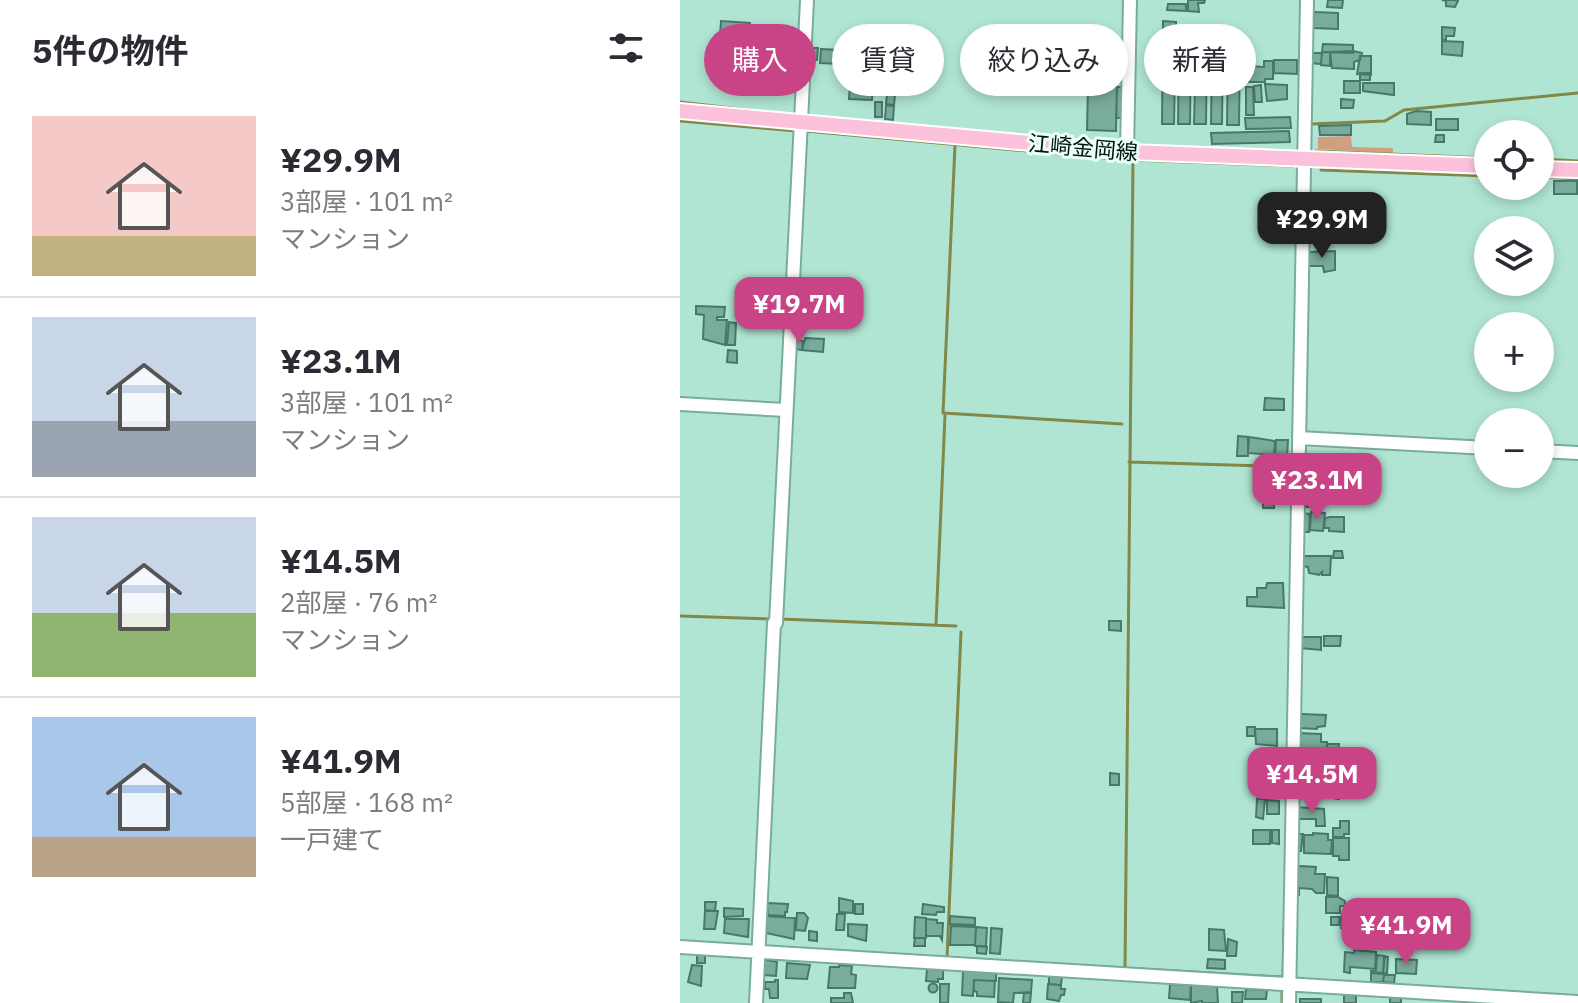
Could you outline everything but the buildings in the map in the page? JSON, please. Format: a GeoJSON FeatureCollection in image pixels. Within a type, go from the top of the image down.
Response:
{"type":"FeatureCollection","features":[{"type":"Feature","properties":{"kind":"main road","name":"江崎金岡線"},"geometry":{"type":"LineString","coordinates":[[680,111],[1127,152],[1474,165]]}},
{"type":"Feature","properties":{"kind":"main road"},"geometry":{"type":"LineString","coordinates":[[1554,169],[1578,170]]}},
{"type":"Feature","properties":{"kind":"street"},"geometry":{"type":"LineString","coordinates":[[756,1003],[807,0]]}},
{"type":"Feature","properties":{"kind":"street"},"geometry":{"type":"LineString","coordinates":[[1127,152],[1130,0]]}},
{"type":"Feature","properties":{"kind":"street"},"geometry":{"type":"LineString","coordinates":[[1289,1003],[1307,0]]}},
{"type":"Feature","properties":{"kind":"street"},"geometry":{"type":"LineString","coordinates":[[680,404],[786,410]]}},
{"type":"Feature","properties":{"kind":"street"},"geometry":{"type":"LineString","coordinates":[[1299,438],[1474,447]]}},
{"type":"Feature","properties":{"kind":"street"},"geometry":{"type":"LineString","coordinates":[[1554,452],[1578,453]]}},
{"type":"Feature","properties":{"kind":"street"},"geometry":{"type":"LineString","coordinates":[[680,947],[758,948],[1578,1002]]}},
{"type":"Feature","properties":{"kind":"shaded area"},"geometry":{"type":"Polygon","coordinates":[[[1351,136],[1352,147],[1393,148],[1393,153],[1318,149],[1318,137],[1351,136]]]}},
{"type":"Feature","properties":{"kind":"waterway"},"geometry":{"type":"LineString","coordinates":[[1311,124],[1385,121],[1404,110],[1578,93]]}},
{"type":"Feature","properties":{"kind":"waterway"},"geometry":{"type":"LineString","coordinates":[[680,102],[749,110]]}},
{"type":"Feature","properties":{"kind":"waterway"},"geometry":{"type":"LineString","coordinates":[[808,116],[1082,141]]}},
{"type":"Feature","properties":{"kind":"waterway"},"geometry":{"type":"LineString","coordinates":[[680,121],[796,131]]}},
{"type":"Feature","properties":{"kind":"waterway"},"geometry":{"type":"LineString","coordinates":[[806,131],[1126,160]]}},
{"type":"Feature","properties":{"kind":"waterway"},"geometry":{"type":"LineString","coordinates":[[955,145],[943,413],[1122,424]]}},
{"type":"Feature","properties":{"kind":"waterway"},"geometry":{"type":"LineString","coordinates":[[1316,151],[1474,157]]}},
{"type":"Feature","properties":{"kind":"waterway"},"geometry":{"type":"LineString","coordinates":[[1131,160],[1293,166]]}},
{"type":"Feature","properties":{"kind":"waterway"},"geometry":{"type":"LineString","coordinates":[[1125,968],[1133,160]]}},
{"type":"Feature","properties":{"kind":"waterway"},"geometry":{"type":"LineString","coordinates":[[1554,160],[1578,161]]}},
{"type":"Feature","properties":{"kind":"waterway"},"geometry":{"type":"LineString","coordinates":[[1321,170],[1474,175]]}},
{"type":"Feature","properties":{"kind":"waterway"},"geometry":{"type":"LineString","coordinates":[[1554,178],[1578,179]]}},
{"type":"Feature","properties":{"kind":"waterway"},"geometry":{"type":"LineString","coordinates":[[936,625],[945,415]]}},
{"type":"Feature","properties":{"kind":"waterway"},"geometry":{"type":"LineString","coordinates":[[1129,462],[1293,467]]}},
{"type":"Feature","properties":{"kind":"waterway"},"geometry":{"type":"LineString","coordinates":[[680,616],[772,619]]}},
{"type":"Feature","properties":{"kind":"waterway"},"geometry":{"type":"LineString","coordinates":[[780,619],[956,626]]}},
{"type":"Feature","properties":{"kind":"waterway"},"geometry":{"type":"LineString","coordinates":[[947,958],[961,632]]}},
{"type":"Feature","properties":{"kind":"waterway"},"geometry":{"type":"LineString","coordinates":[[1283,978],[1284,928]]}},
{"type":"Feature","properties":{"kind":"waterway"},"geometry":{"type":"LineString","coordinates":[[1035,963],[1283,977]]}},
{"type":"Feature","properties":{"kind":"waterway"},"geometry":{"type":"LineString","coordinates":[[1282,989],[1282,1003]]}}]}
